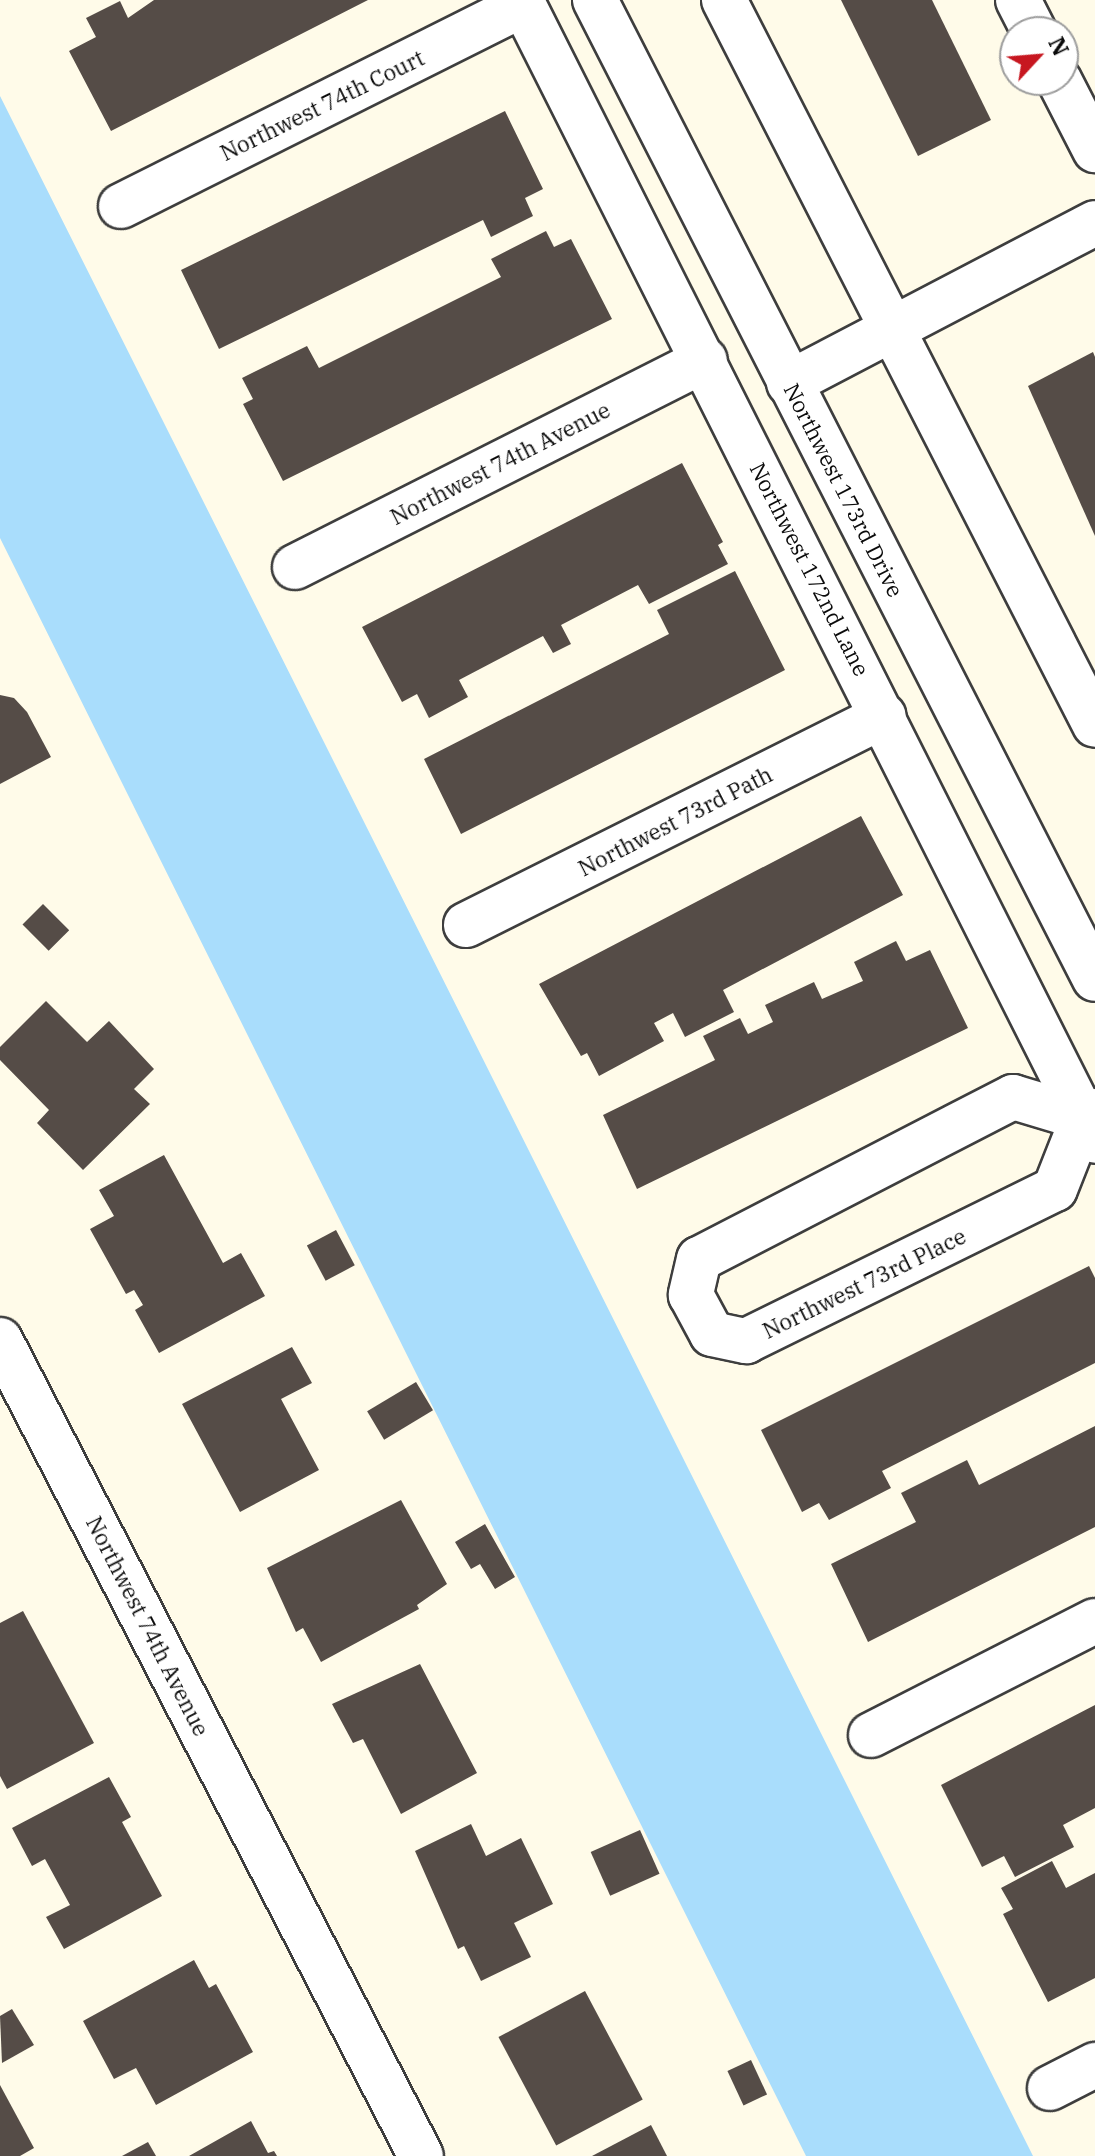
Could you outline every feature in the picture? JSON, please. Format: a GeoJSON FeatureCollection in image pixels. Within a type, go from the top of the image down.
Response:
{"type":"FeatureCollection","features":[{"type":"Feature","properties":{"kind":"street","name":"Northwest 173rd Drive"},"geometry":{"type":"LineString","coordinates":[[595,0],[1095,979]]}},
{"type":"Feature","properties":{"kind":"street"},"geometry":{"type":"LineString","coordinates":[[724,0],[1095,725]]}},
{"type":"Feature","properties":{"kind":"street","name":"Northwest 74th Court"},"geometry":{"type":"LineString","coordinates":[[121,206],[522,2]]}},
{"type":"Feature","properties":{"kind":"street","name":"Northwest 172nd Lane"},"geometry":{"type":"LineString","coordinates":[[522,2],[1091,1123]]}},
{"type":"Feature","properties":{"kind":"street"},"geometry":{"type":"LineString","coordinates":[[1067,96],[1095,150]]}},
{"type":"Feature","properties":{"kind":"street"},"geometry":{"type":"LineString","coordinates":[[789,383],[1095,223]]}},
{"type":"Feature","properties":{"kind":"street","name":"Northwest 74th Avenue"},"geometry":{"type":"LineString","coordinates":[[295,567],[705,360]]}},
{"type":"Feature","properties":{"kind":"street","name":"Northwest 73rd Path"},"geometry":{"type":"LineString","coordinates":[[466,925],[884,716]]}},
{"type":"Feature","properties":{"kind":"street","name":"Northwest 73rd Place"},"geometry":{"type":"LineString","coordinates":[[1013,1097],[1091,1123],[1055,1189],[746,1341],[712,1334],[691,1295],[699,1259],[1013,1097]]}},
{"type":"Feature","properties":{"kind":"street","name":"Northwest 74th Avenue"},"geometry":{"type":"LineString","coordinates":[[0,1340],[421,2156]]}},
{"type":"Feature","properties":{"kind":"street"},"geometry":{"type":"LineString","coordinates":[[871,1735],[1095,1621]]}},
{"type":"Feature","properties":{"kind":"street"},"geometry":{"type":"LineString","coordinates":[[1050,2088],[1095,2065]]}},
{"type":"Feature","properties":{"kind":"water"},"geometry":{"type":"Polygon","coordinates":[[[0,96],[1033,2156],[806,2156],[0,538],[0,96]]]}},
{"type":"Feature","properties":{"kind":"building"},"geometry":{"type":"Polygon","coordinates":[[[154,0],[368,0],[111,131],[69,51],[96,37],[86,18],[120,1],[128,18],[154,0]]]}},
{"type":"Feature","properties":{"kind":"building"},"geometry":{"type":"Polygon","coordinates":[[[841,0],[932,0],[991,120],[918,156],[841,0]]]}},
{"type":"Feature","properties":{"kind":"building"},"geometry":{"type":"Polygon","coordinates":[[[505,111],[543,189],[525,198],[533,216],[491,237],[483,220],[219,349],[181,270],[505,111]]]}},
{"type":"Feature","properties":{"kind":"building"},"geometry":{"type":"Polygon","coordinates":[[[546,231],[554,247],[571,239],[612,319],[283,481],[243,404],[253,399],[242,378],[307,346],[319,368],[501,277],[491,259],[546,231]]]}},
{"type":"Feature","properties":{"kind":"building"},"geometry":{"type":"Polygon","coordinates":[[[1093,352],[1095,357],[1095,536],[1028,386],[1093,352]]]}},
{"type":"Feature","properties":{"kind":"building"},"geometry":{"type":"Polygon","coordinates":[[[682,463],[723,542],[718,545],[728,564],[649,604],[638,585],[561,625],[571,644],[553,653],[543,636],[459,680],[468,697],[429,718],[417,694],[402,702],[362,627],[682,463]]]}},
{"type":"Feature","properties":{"kind":"building"},"geometry":{"type":"Polygon","coordinates":[[[735,571],[785,670],[461,834],[424,759],[669,634],[657,610],[735,571]]]}},
{"type":"Feature","properties":{"kind":"building"},"geometry":{"type":"Polygon","coordinates":[[[0,695],[14,698],[27,712],[51,757],[0,784],[0,695]]]}},
{"type":"Feature","properties":{"kind":"building"},"geometry":{"type":"Polygon","coordinates":[[[861,816],[903,895],[723,990],[734,1012],[685,1037],[673,1013],[654,1023],[664,1041],[599,1076],[587,1053],[581,1056],[539,984],[861,816]]]}},
{"type":"Feature","properties":{"kind":"building"},"geometry":{"type":"Polygon","coordinates":[[[43,904],[69,930],[49,951],[22,925],[43,904]]]}},
{"type":"Feature","properties":{"kind":"building"},"geometry":{"type":"Polygon","coordinates":[[[896,941],[906,961],[930,950],[968,1028],[637,1189],[603,1115],[715,1060],[703,1036],[740,1018],[748,1034],[773,1022],[765,1005],[814,982],[822,999],[863,981],[854,962],[896,941]]]}},
{"type":"Feature","properties":{"kind":"building"},"geometry":{"type":"Polygon","coordinates":[[[46,1001],[87,1042],[109,1021],[154,1069],[134,1089],[150,1104],[83,1170],[37,1123],[49,1110],[0,1060],[0,1047],[46,1001]]]}},
{"type":"Feature","properties":{"kind":"building"},"geometry":{"type":"Polygon","coordinates":[[[164,1155],[223,1263],[241,1253],[265,1296],[159,1353],[135,1310],[143,1305],[134,1290],[126,1294],[90,1229],[114,1216],[99,1190],[164,1155]]]}},
{"type":"Feature","properties":{"kind":"building"},"geometry":{"type":"Polygon","coordinates":[[[336,1230],[355,1265],[326,1281],[307,1245],[336,1230]]]}},
{"type":"Feature","properties":{"kind":"building"},"geometry":{"type":"Polygon","coordinates":[[[1089,1266],[1095,1278],[1095,1363],[882,1471],[891,1488],[829,1520],[819,1503],[802,1512],[761,1430],[1089,1266]]]}},
{"type":"Feature","properties":{"kind":"building"},"geometry":{"type":"Polygon","coordinates":[[[292,1347],[312,1383],[281,1399],[319,1470],[240,1512],[182,1404],[292,1347]]]}},
{"type":"Feature","properties":{"kind":"building"},"geometry":{"type":"Polygon","coordinates":[[[416,1382],[433,1410],[384,1440],[367,1411],[416,1382]]]}},
{"type":"Feature","properties":{"kind":"building"},"geometry":{"type":"Polygon","coordinates":[[[1095,1426],[1095,1527],[868,1642],[831,1564],[916,1522],[901,1493],[967,1460],[979,1485],[1095,1426]]]}},
{"type":"Feature","properties":{"kind":"building"},"geometry":{"type":"Polygon","coordinates":[[[401,1500],[447,1584],[417,1605],[419,1609],[321,1662],[303,1628],[296,1632],[267,1568],[401,1500]]]}},
{"type":"Feature","properties":{"kind":"building"},"geometry":{"type":"Polygon","coordinates":[[[485,1524],[515,1577],[495,1589],[480,1564],[471,1569],[455,1542],[485,1524]]]}},
{"type":"Feature","properties":{"kind":"building"},"geometry":{"type":"Polygon","coordinates":[[[23,1611],[94,1743],[7,1789],[0,1776],[0,1623],[23,1611]]]}},
{"type":"Feature","properties":{"kind":"building"},"geometry":{"type":"Polygon","coordinates":[[[420,1664],[477,1773],[401,1814],[363,1739],[353,1743],[332,1704],[420,1664]]]}},
{"type":"Feature","properties":{"kind":"building"},"geometry":{"type":"Polygon","coordinates":[[[1095,1705],[1095,1808],[1063,1825],[1074,1847],[1015,1877],[1004,1856],[982,1867],[941,1785],[1095,1705]]]}},
{"type":"Feature","properties":{"kind":"building"},"geometry":{"type":"Polygon","coordinates":[[[109,1777],[131,1817],[122,1822],[162,1896],[64,1949],[46,1917],[70,1905],[45,1859],[32,1866],[12,1828],[109,1777]]]}},
{"type":"Feature","properties":{"kind":"building"},"geometry":{"type":"Polygon","coordinates":[[[471,1824],[486,1856],[521,1838],[553,1904],[514,1923],[531,1957],[481,1981],[464,1946],[458,1949],[415,1851],[471,1824]]]}},
{"type":"Feature","properties":{"kind":"building"},"geometry":{"type":"Polygon","coordinates":[[[640,1830],[660,1874],[610,1896],[591,1852],[640,1830]]]}},
{"type":"Feature","properties":{"kind":"building"},"geometry":{"type":"Polygon","coordinates":[[[1052,1861],[1066,1888],[1095,1873],[1095,1978],[1048,2002],[1003,1914],[1013,1909],[1001,1888],[1052,1861]]]}},
{"type":"Feature","properties":{"kind":"building"},"geometry":{"type":"Polygon","coordinates":[[[194,1960],[209,1988],[216,1984],[253,2052],[156,2105],[136,2068],[114,2079],[83,2021],[194,1960]]]}},
{"type":"Feature","properties":{"kind":"building"},"geometry":{"type":"Polygon","coordinates":[[[585,1991],[643,2100],[556,2146],[498,2037],[585,1991]]]}},
{"type":"Feature","properties":{"kind":"building"},"geometry":{"type":"Polygon","coordinates":[[[12,2009],[34,2045],[2,2063],[0,2016],[12,2009]]]}},
{"type":"Feature","properties":{"kind":"building"},"geometry":{"type":"Polygon","coordinates":[[[751,2060],[767,2094],[743,2105],[727,2071],[751,2060]]]}},
{"type":"Feature","properties":{"kind":"building"},"geometry":{"type":"Polygon","coordinates":[[[0,2085],[34,2148],[20,2156],[0,2156],[0,2085]]]}},
{"type":"Feature","properties":{"kind":"building"},"geometry":{"type":"Polygon","coordinates":[[[251,2121],[268,2153],[274,2151],[277,2156],[189,2156],[251,2121]]]}},
{"type":"Feature","properties":{"kind":"building"},"geometry":{"type":"Polygon","coordinates":[[[651,2125],[667,2156],[592,2156],[651,2125]]]}},
{"type":"Feature","properties":{"kind":"building"},"geometry":{"type":"Polygon","coordinates":[[[148,2142],[156,2156],[122,2156],[148,2142]]]}}]}
